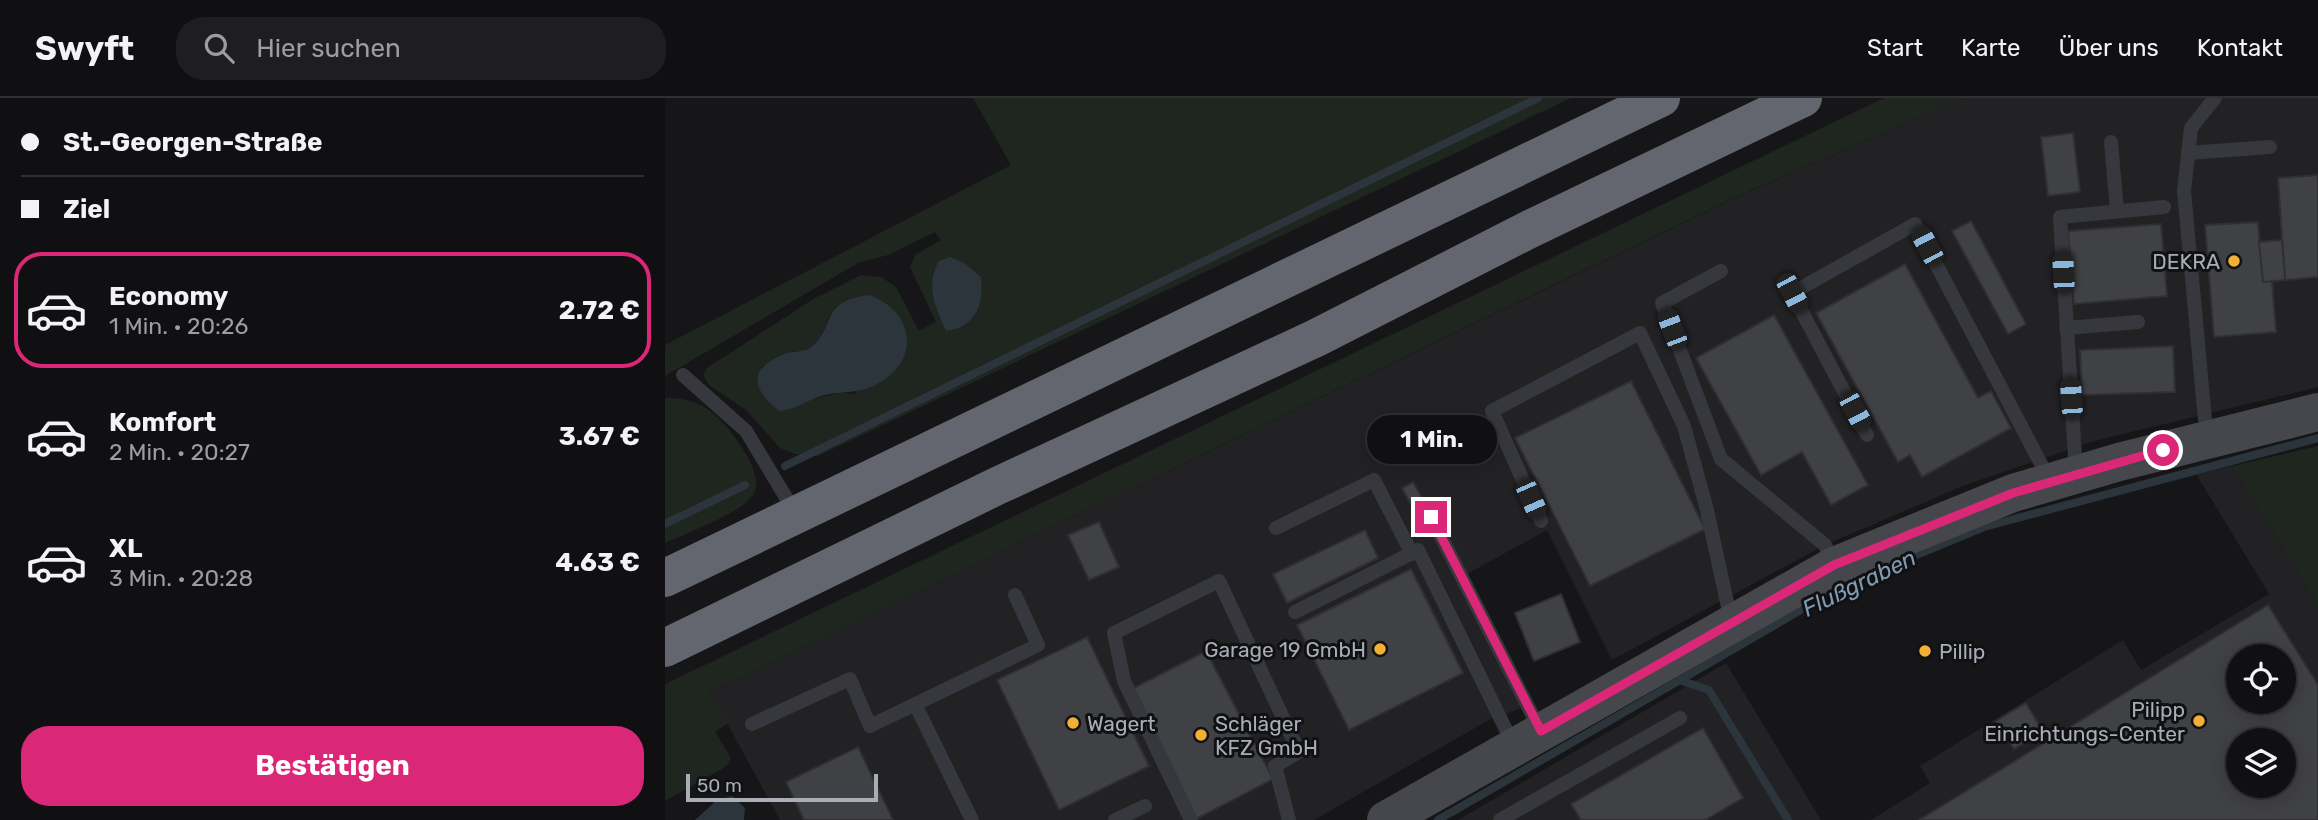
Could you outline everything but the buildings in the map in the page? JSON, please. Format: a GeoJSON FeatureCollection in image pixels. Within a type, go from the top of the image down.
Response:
{"type":"FeatureCollection","features":[{"type":"Feature","properties":{"kind":"highway"},"geometry":{"type":"LineString","coordinates":[[665,579],[1661,98]]}},
{"type":"Feature","properties":{"kind":"highway"},"geometry":{"type":"LineString","coordinates":[[665,648],[997,486],[1316,338],[1530,229],[1803,98]]}},
{"type":"Feature","properties":{"kind":"street"},"geometry":{"type":"LineString","coordinates":[[1407,814],[1528,739],[1834,565],[1985,503],[2064,478],[2318,412]]}},
{"type":"Feature","properties":{"kind":"lane"},"geometry":{"type":"LineString","coordinates":[[2205,420],[2184,191],[2191,128],[2215,98]]}},
{"type":"Feature","properties":{"kind":"lane"},"geometry":{"type":"LineString","coordinates":[[2111,142],[2117,211]]}},
{"type":"Feature","properties":{"kind":"lane"},"geometry":{"type":"LineString","coordinates":[[2188,153],[2270,147]]}},
{"type":"Feature","properties":{"kind":"lane"},"geometry":{"type":"LineString","coordinates":[[2064,478],[2066,328],[2060,217],[2164,207]]}},
{"type":"Feature","properties":{"kind":"lane"},"geometry":{"type":"LineString","coordinates":[[1867,435],[1792,293],[1915,224],[2064,478]]}},
{"type":"Feature","properties":{"kind":"lane"},"geometry":{"type":"LineString","coordinates":[[1721,271],[1662,303],[1721,458],[1825,545],[1834,565]]}},
{"type":"Feature","properties":{"kind":"lane"},"geometry":{"type":"LineString","coordinates":[[2066,328],[2137,322]]}},
{"type":"Feature","properties":{"kind":"lane"},"geometry":{"type":"LineString","coordinates":[[1541,521],[1492,411],[1640,333],[1684,426],[1707,510],[1731,623]]}},
{"type":"Feature","properties":{"kind":"lane"},"geometry":{"type":"LineString","coordinates":[[683,375],[747,431],[797,515]]}},
{"type":"Feature","properties":{"kind":"lane"},"geometry":{"type":"LineString","coordinates":[[1276,528],[1374,480],[1412,554]]}},
{"type":"Feature","properties":{"kind":"lane"},"geometry":{"type":"LineString","coordinates":[[1431,517],[1528,739]]}},
{"type":"Feature","properties":{"kind":"lane"},"geometry":{"type":"LineString","coordinates":[[1294,612],[1418,551],[1528,739]]}},
{"type":"Feature","properties":{"kind":"lane"},"geometry":{"type":"LineString","coordinates":[[1191,820],[1124,681],[1114,633],[1219,581],[1299,752],[1275,766],[1289,820]]}},
{"type":"Feature","properties":{"kind":"lane"},"geometry":{"type":"LineString","coordinates":[[752,724],[850,678],[870,726],[1038,645],[1015,596]]}},
{"type":"Feature","properties":{"kind":"lane"},"geometry":{"type":"LineString","coordinates":[[915,704],[972,820]]}},
{"type":"Feature","properties":{"kind":"lane"},"geometry":{"type":"LineString","coordinates":[[1500,820],[1680,718]]}},
{"type":"Feature","properties":{"kind":"lane"},"geometry":{"type":"LineString","coordinates":[[1115,820],[1145,806]]}},
{"type":"Feature","properties":{"kind":"shaded area"},"geometry":{"type":"Polygon","coordinates":[[[973,98],[1571,98],[818,456],[795,454],[780,448],[746,410],[709,385],[703,375],[707,368],[815,298],[861,275],[881,277],[896,287],[919,331],[936,322],[910,267],[916,254],[941,240],[935,232],[888,255],[858,263],[665,376],[665,345],[1011,165],[973,98]],[[870,295],[841,303],[834,310],[816,342],[804,351],[787,353],[761,367],[810,400],[840,393],[856,394],[870,295]]]}},
{"type":"Feature","properties":{"kind":"shaded area"},"geometry":{"type":"Polygon","coordinates":[[[1884,98],[1964,98],[1738,196],[710,692],[728,723],[715,732],[731,758],[727,766],[665,801],[665,684],[1884,98]]]}},
{"type":"Feature","properties":{"kind":"shaded area"},"geometry":{"type":"Polygon","coordinates":[[[1964,98],[2318,98],[2318,387],[2094,441],[1963,486],[1825,545],[1612,660],[1547,530],[1467,574],[1532,704],[1489,720],[1314,820],[780,820],[710,692],[1739,196],[1964,98]]]}},
{"type":"Feature","properties":{"kind":"shaded area"},"geometry":{"type":"Polygon","coordinates":[[[950,257],[964,263],[981,277],[982,287],[976,313],[965,325],[946,331],[935,305],[932,287],[939,261],[950,257]]]}},
{"type":"Feature","properties":{"kind":"shaded area"},"geometry":{"type":"Polygon","coordinates":[[[870,295],[885,303],[904,325],[906,350],[901,363],[891,374],[870,387],[825,395],[779,411],[758,386],[760,371],[765,365],[787,353],[808,349],[823,333],[830,316],[842,303],[870,295]]]}},
{"type":"Feature","properties":{"kind":"shaded area"},"geometry":{"type":"Polygon","coordinates":[[[665,398],[691,401],[714,414],[742,447],[754,472],[756,484],[754,493],[739,508],[665,543],[665,398]]]}},
{"type":"Feature","properties":{"kind":"shaded area"},"geometry":{"type":"Polygon","coordinates":[[[2318,446],[2318,605],[2232,466],[2318,446]]]}},
{"type":"Feature","properties":{"kind":"shaded area","name":"Pilipp Einrichtungs-Center"},"geometry":{"type":"Polygon","coordinates":[[[2232,466],[2318,605],[2318,820],[1871,820],[1930,783],[1920,766],[2123,640],[2141,670],[2269,594],[2196,474],[2232,466]]]}},
{"type":"Feature","properties":{"kind":"shaded area"},"geometry":{"type":"Polygon","coordinates":[[[1726,663],[1821,820],[1458,820],[1726,663]]]}},
{"type":"Feature","properties":{"kind":"shaded area"},"geometry":{"type":"Polygon","coordinates":[[[732,796],[745,808],[744,820],[695,820],[717,800],[732,796]]]}},
{"type":"Feature","properties":{"kind":"waterway"},"geometry":{"type":"LineString","coordinates":[[785,466],[1538,98]]}},
{"type":"Feature","properties":{"kind":"waterway","name":"Flußgraben"},"geometry":{"type":"LineString","coordinates":[[1438,820],[1844,585],[1984,527],[2318,438]]}},
{"type":"Feature","properties":{"kind":"waterway"},"geometry":{"type":"LineString","coordinates":[[665,524],[745,485]]}},
{"type":"Feature","properties":{"kind":"waterway"},"geometry":{"type":"LineString","coordinates":[[1679,680],[1709,690],[1788,820]]}},
{"type":"Feature","properties":{"kind":"place","name":"DEKRA"},"geometry":{"type":"Point","coordinates":[2234,261]}},
{"type":"Feature","properties":{"kind":"place","name":"Garage 19 GmbH"},"geometry":{"type":"Point","coordinates":[1380,649]}},
{"type":"Feature","properties":{"kind":"place","name":"Pillip"},"geometry":{"type":"Point","coordinates":[1925,651]}},
{"type":"Feature","properties":{"kind":"place","name":"Pilipp Einrichtungs-Center"},"geometry":{"type":"Point","coordinates":[2199,721]}},
{"type":"Feature","properties":{"kind":"place","name":"Wagert"},"geometry":{"type":"Point","coordinates":[1073,723]}},
{"type":"Feature","properties":{"kind":"place","name":"Schläger KFZ GmbH"},"geometry":{"type":"Point","coordinates":[1201,735]}},
{"type":"Feature","properties":{"kind":"route"},"geometry":{"type":"LineString","coordinates":[[1431,517],[1529,713],[1541,731],[1834,565],[2013,493],[2163,450]]}}]}
